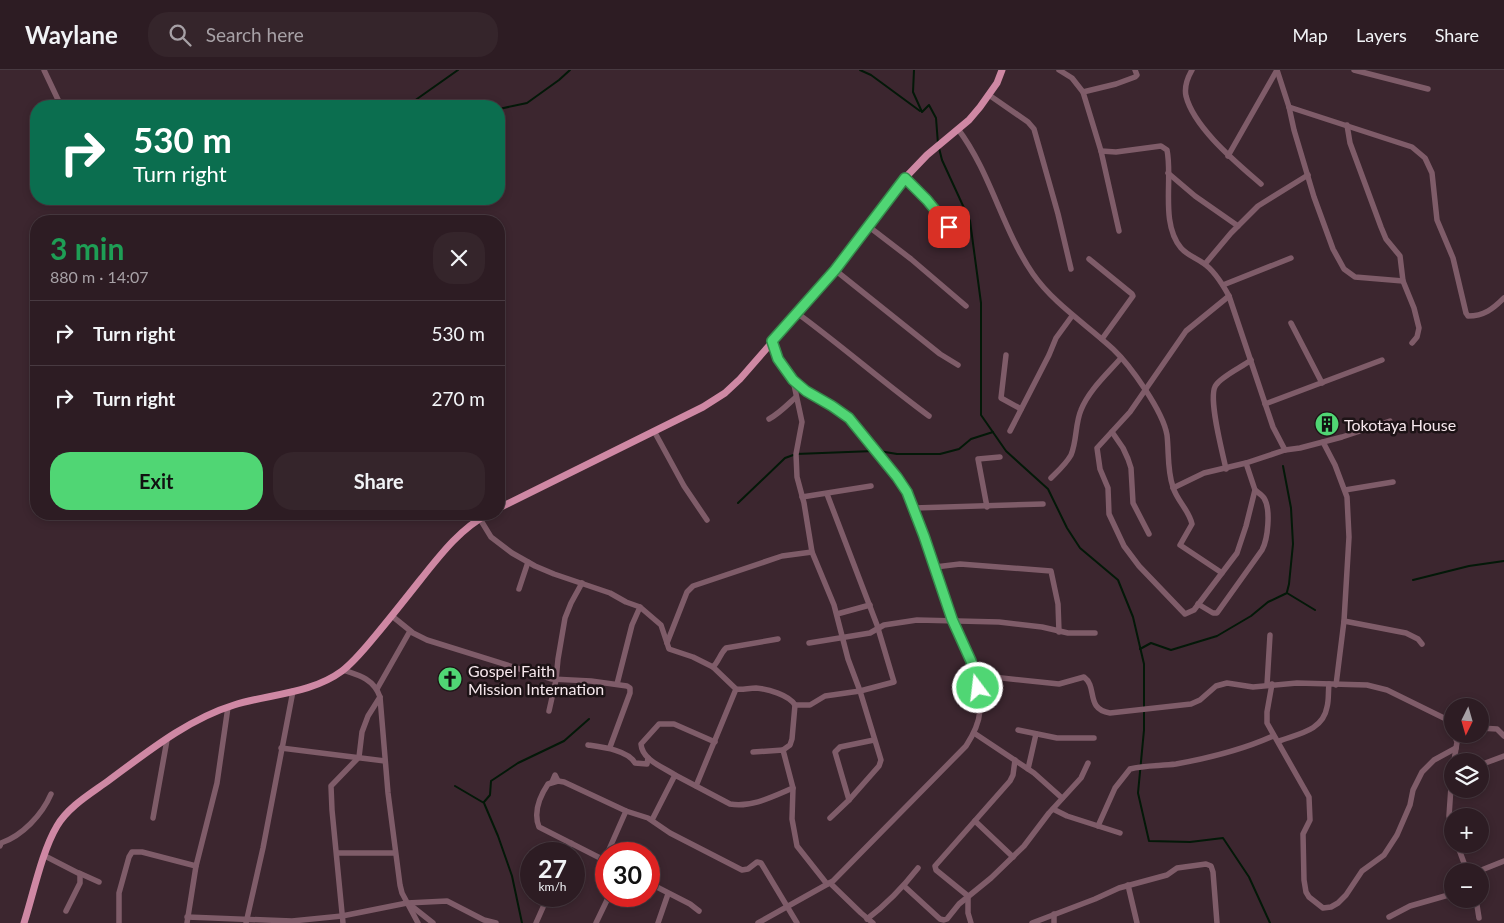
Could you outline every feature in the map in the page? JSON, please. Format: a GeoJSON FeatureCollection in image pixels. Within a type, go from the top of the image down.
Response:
{"type":"FeatureCollection","features":[{"type":"Feature","properties":{"kind":"main road"},"geometry":{"type":"LineString","coordinates":[[505,505],[703,407],[725,393],[740,379],[835,270],[905,178],[927,155],[969,120],[989,95],[1002,70]]}},
{"type":"Feature","properties":{"kind":"main road"},"geometry":{"type":"LineString","coordinates":[[24,923],[45,856],[57,826],[68,813],[92,792],[202,718],[228,707],[294,691],[324,681],[343,670],[392,616],[448,545],[478,520]]}},
{"type":"Feature","properties":{"kind":"street"},"geometry":{"type":"LineString","coordinates":[[44,70],[58,100]]}},
{"type":"Feature","properties":{"kind":"street"},"geometry":{"type":"LineString","coordinates":[[1059,70],[1072,78],[1083,92],[1101,151],[1119,231]]}},
{"type":"Feature","properties":{"kind":"street"},"geometry":{"type":"LineString","coordinates":[[1083,92],[1135,77],[1137,75],[1135,70]]}},
{"type":"Feature","properties":{"kind":"street"},"geometry":{"type":"LineString","coordinates":[[1192,70],[1185,89],[1193,112],[1228,156],[1261,184]]}},
{"type":"Feature","properties":{"kind":"street"},"geometry":{"type":"LineString","coordinates":[[1228,156],[1277,70]]}},
{"type":"Feature","properties":{"kind":"street"},"geometry":{"type":"LineString","coordinates":[[1277,70],[1314,197],[1333,249],[1344,269],[1354,277],[1403,280]]}},
{"type":"Feature","properties":{"kind":"street"},"geometry":{"type":"LineString","coordinates":[[1354,70],[1428,89]]}},
{"type":"Feature","properties":{"kind":"street"},"geometry":{"type":"LineString","coordinates":[[989,95],[1028,122],[1034,129],[1058,214],[1070,269]]}},
{"type":"Feature","properties":{"kind":"street"},"geometry":{"type":"LineString","coordinates":[[1289,107],[1412,147],[1425,158],[1432,173],[1437,220],[1453,258],[1466,314],[1473,316],[1488,312],[1504,298]]}},
{"type":"Feature","properties":{"kind":"street"},"geometry":{"type":"LineString","coordinates":[[1347,125],[1350,143],[1381,227],[1389,243],[1400,256],[1403,280],[1414,308],[1419,328],[1417,337],[1412,343]]}},
{"type":"Feature","properties":{"kind":"street"},"geometry":{"type":"LineString","coordinates":[[958,129],[978,160],[1010,231],[1034,275],[1072,316],[1102,339],[1121,358],[1146,391],[1166,429],[1173,488],[1186,509],[1192,524],[1180,544],[1222,572]]}},
{"type":"Feature","properties":{"kind":"street"},"geometry":{"type":"LineString","coordinates":[[1101,151],[1116,152],[1161,146],[1167,150],[1169,216],[1174,234],[1180,247],[1205,264],[1223,285],[1229,296],[1273,427],[1285,450]]}},
{"type":"Feature","properties":{"kind":"street"},"geometry":{"type":"LineString","coordinates":[[1168,173],[1195,196],[1238,226]]}},
{"type":"Feature","properties":{"kind":"street"},"geometry":{"type":"LineString","coordinates":[[1205,264],[1258,206],[1308,175]]}},
{"type":"Feature","properties":{"kind":"street"},"geometry":{"type":"LineString","coordinates":[[905,178],[927,200],[955,236]]}},
{"type":"Feature","properties":{"kind":"street"},"geometry":{"type":"LineString","coordinates":[[868,226],[911,259],[966,306]]}},
{"type":"Feature","properties":{"kind":"street"},"geometry":{"type":"LineString","coordinates":[[1223,285],[1291,258]]}},
{"type":"Feature","properties":{"kind":"street"},"geometry":{"type":"LineString","coordinates":[[1088,259],[1133,296],[1102,339]]}},
{"type":"Feature","properties":{"kind":"street"},"geometry":{"type":"LineString","coordinates":[[835,270],[940,354],[958,365]]}},
{"type":"Feature","properties":{"kind":"street"},"geometry":{"type":"LineString","coordinates":[[1229,296],[1186,331],[1146,391],[1130,412],[1097,448],[1097,454],[1100,469],[1108,488],[1109,514],[1124,546],[1138,566],[1183,613],[1188,614],[1198,604],[1237,553],[1255,490]]}},
{"type":"Feature","properties":{"kind":"street"},"geometry":{"type":"LineString","coordinates":[[797,313],[929,416]]}},
{"type":"Feature","properties":{"kind":"street"},"geometry":{"type":"LineString","coordinates":[[1010,431],[1049,355],[1053,342],[1072,316]]}},
{"type":"Feature","properties":{"kind":"street"},"geometry":{"type":"LineString","coordinates":[[1291,322],[1322,382]]}},
{"type":"Feature","properties":{"kind":"street"},"geometry":{"type":"LineString","coordinates":[[758,923],[828,884],[946,768],[966,746],[974,733],[979,720],[981,702],[971,661],[952,620],[935,567],[907,492],[849,418],[806,391],[793,380],[778,359],[772,341]]}},
{"type":"Feature","properties":{"kind":"street"},"geometry":{"type":"LineString","coordinates":[[1006,356],[1001,398],[1021,409]]}},
{"type":"Feature","properties":{"kind":"street"},"geometry":{"type":"LineString","coordinates":[[1051,478],[1072,453],[1076,425],[1082,408],[1099,383],[1121,358]]}},
{"type":"Feature","properties":{"kind":"street"},"geometry":{"type":"LineString","coordinates":[[1226,469],[1216,428],[1213,389],[1217,382],[1251,360]]}},
{"type":"Feature","properties":{"kind":"street"},"geometry":{"type":"LineString","coordinates":[[1266,404],[1382,360]]}},
{"type":"Feature","properties":{"kind":"street"},"geometry":{"type":"LineString","coordinates":[[793,380],[802,422],[796,454],[797,477],[812,552],[837,614],[848,660],[860,691],[881,763],[849,800],[830,818]]}},
{"type":"Feature","properties":{"kind":"street"},"geometry":{"type":"LineString","coordinates":[[770,420],[796,397]]}},
{"type":"Feature","properties":{"kind":"street"},"geometry":{"type":"LineString","coordinates":[[1173,488],[1194,477],[1285,450],[1323,442],[1390,421]]}},
{"type":"Feature","properties":{"kind":"street"},"geometry":{"type":"LineString","coordinates":[[654,431],[684,486],[707,520]]}},
{"type":"Feature","properties":{"kind":"street"},"geometry":{"type":"LineString","coordinates":[[1112,432],[1128,459],[1133,503],[1149,534]]}},
{"type":"Feature","properties":{"kind":"street"},"geometry":{"type":"LineString","coordinates":[[1279,741],[1315,728],[1325,715],[1333,685],[1344,621],[1349,537],[1348,497],[1323,442]]}},
{"type":"Feature","properties":{"kind":"street"},"geometry":{"type":"LineString","coordinates":[[987,507],[978,459],[1000,457]]}},
{"type":"Feature","properties":{"kind":"street"},"geometry":{"type":"LineString","coordinates":[[1198,604],[1213,613],[1217,613],[1266,543],[1268,527],[1265,499],[1255,490],[1246,463]]}},
{"type":"Feature","properties":{"kind":"street"},"geometry":{"type":"LineString","coordinates":[[1345,490],[1393,482]]}},
{"type":"Feature","properties":{"kind":"street"},"geometry":{"type":"LineString","coordinates":[[802,496],[827,494],[871,486]]}},
{"type":"Feature","properties":{"kind":"street"},"geometry":{"type":"LineString","coordinates":[[796,705],[810,705],[825,696],[860,691],[894,682],[870,606],[827,494]]}},
{"type":"Feature","properties":{"kind":"street"},"geometry":{"type":"LineString","coordinates":[[914,508],[1043,504]]}},
{"type":"Feature","properties":{"kind":"street"},"geometry":{"type":"LineString","coordinates":[[481,520],[490,537],[528,562],[554,574],[610,592],[626,602],[640,607],[661,625],[669,649],[693,657],[713,667],[736,689],[756,688],[767,690],[792,700],[796,705],[790,745],[783,750],[753,752]]}},
{"type":"Feature","properties":{"kind":"street"},"geometry":{"type":"LineString","coordinates":[[667,643],[688,592],[693,586],[782,556],[812,552]]}},
{"type":"Feature","properties":{"kind":"street"},"geometry":{"type":"LineString","coordinates":[[519,589],[528,562]]}},
{"type":"Feature","properties":{"kind":"street"},"geometry":{"type":"LineString","coordinates":[[935,567],[960,564],[1051,571],[1058,604],[1059,632]]}},
{"type":"Feature","properties":{"kind":"street"},"geometry":{"type":"LineString","coordinates":[[549,711],[556,680],[565,618],[582,583]]}},
{"type":"Feature","properties":{"kind":"street"},"geometry":{"type":"LineString","coordinates":[[837,614],[870,606]]}},
{"type":"Feature","properties":{"kind":"street"},"geometry":{"type":"LineString","coordinates":[[617,684],[632,625],[640,607]]}},
{"type":"Feature","properties":{"kind":"street"},"geometry":{"type":"LineString","coordinates":[[392,616],[410,631],[441,646],[556,680],[583,680],[627,686],[630,688],[630,693],[610,748]]}},
{"type":"Feature","properties":{"kind":"street"},"geometry":{"type":"LineString","coordinates":[[809,642],[870,632],[884,625],[917,620],[952,620],[1027,625],[1059,632],[1094,633]]}},
{"type":"Feature","properties":{"kind":"street"},"geometry":{"type":"LineString","coordinates":[[1344,621],[1414,636],[1422,644]]}},
{"type":"Feature","properties":{"kind":"street"},"geometry":{"type":"LineString","coordinates":[[377,689],[410,631]]}},
{"type":"Feature","properties":{"kind":"street"},"geometry":{"type":"LineString","coordinates":[[1270,635],[1270,685],[1267,723],[1273,736],[1279,741],[1310,802],[1310,820],[1303,834],[1304,880],[1306,892],[1319,906],[1327,908],[1338,903],[1346,895],[1362,871],[1384,855],[1391,847],[1410,805],[1412,792],[1422,772],[1434,760],[1456,748]]}},
{"type":"Feature","properties":{"kind":"street"},"geometry":{"type":"LineString","coordinates":[[713,667],[718,662],[721,652],[726,648],[778,639]]}},
{"type":"Feature","properties":{"kind":"street"},"geometry":{"type":"LineString","coordinates":[[343,670],[362,676],[377,689],[380,697],[394,853],[402,893],[418,923]]}},
{"type":"Feature","properties":{"kind":"street"},"geometry":{"type":"LineString","coordinates":[[974,675],[1059,684],[1084,677],[1087,680],[1094,702],[1099,709],[1110,714],[1191,704],[1200,700],[1216,686],[1227,683],[1253,687],[1270,685],[1367,685],[1387,690],[1444,718]]}},
{"type":"Feature","properties":{"kind":"street"},"geometry":{"type":"LineString","coordinates":[[696,786],[736,689]]}},
{"type":"Feature","properties":{"kind":"street"},"geometry":{"type":"LineString","coordinates":[[246,921],[263,848],[281,748],[294,691]]}},
{"type":"Feature","properties":{"kind":"street"},"geometry":{"type":"LineString","coordinates":[[343,923],[331,786],[359,757],[362,732],[368,716],[380,697]]}},
{"type":"Feature","properties":{"kind":"street"},"geometry":{"type":"LineString","coordinates":[[228,707],[217,783],[196,866],[187,920],[292,921],[342,916],[407,903],[447,901],[484,920],[496,923]]}},
{"type":"Feature","properties":{"kind":"street"},"geometry":{"type":"LineString","coordinates":[[715,742],[674,724],[659,724],[640,746],[648,758],[675,775],[730,804],[737,805],[764,800],[794,788]]}},
{"type":"Feature","properties":{"kind":"street"},"geometry":{"type":"LineString","coordinates":[[1489,729],[1497,729],[1504,736]]}},
{"type":"Feature","properties":{"kind":"street"},"geometry":{"type":"LineString","coordinates":[[1018,730],[1067,739],[1094,738]]}},
{"type":"Feature","properties":{"kind":"street"},"geometry":{"type":"LineString","coordinates":[[974,733],[1028,769],[1062,798]]}},
{"type":"Feature","properties":{"kind":"street"},"geometry":{"type":"LineString","coordinates":[[1028,769],[1036,734]]}},
{"type":"Feature","properties":{"kind":"street"},"geometry":{"type":"LineString","coordinates":[[1098,826],[1115,788],[1130,769],[1175,764],[1224,754],[1253,745],[1273,736]]}},
{"type":"Feature","properties":{"kind":"street"},"geometry":{"type":"LineString","coordinates":[[153,818],[167,740]]}},
{"type":"Feature","properties":{"kind":"street"},"geometry":{"type":"LineString","coordinates":[[849,800],[835,752],[840,747],[874,740]]}},
{"type":"Feature","properties":{"kind":"street"},"geometry":{"type":"LineString","coordinates":[[1455,753],[1456,743]]}},
{"type":"Feature","properties":{"kind":"street"},"geometry":{"type":"LineString","coordinates":[[588,745],[610,748],[633,759],[635,763],[647,764],[648,758]]}},
{"type":"Feature","properties":{"kind":"street"},"geometry":{"type":"LineString","coordinates":[[281,748],[385,761]]}},
{"type":"Feature","properties":{"kind":"street"},"geometry":{"type":"LineString","coordinates":[[783,750],[794,788],[792,819],[797,846],[828,884],[873,923]]}},
{"type":"Feature","properties":{"kind":"street"},"geometry":{"type":"LineString","coordinates":[[1489,762],[1504,756]]}},
{"type":"Feature","properties":{"kind":"street"},"geometry":{"type":"LineString","coordinates":[[968,896],[936,870],[935,866],[1010,781],[1013,775],[1015,760]]}},
{"type":"Feature","properties":{"kind":"street"},"geometry":{"type":"LineString","coordinates":[[904,886],[940,919],[947,919],[958,904],[990,878],[1028,842],[1062,798],[1081,778],[1088,763]]}},
{"type":"Feature","properties":{"kind":"street"},"geometry":{"type":"LineString","coordinates":[[652,820],[675,775]]}},
{"type":"Feature","properties":{"kind":"street"},"geometry":{"type":"LineString","coordinates":[[569,842],[540,826],[537,821],[537,810],[545,788],[548,784],[555,781],[572,785],[626,811],[652,820],[670,833],[742,870],[748,869],[756,862],[761,863],[797,923]]}},
{"type":"Feature","properties":{"kind":"street"},"geometry":{"type":"LineString","coordinates":[[0,846],[1,843],[13,839],[23,831],[47,803],[51,794]]}},
{"type":"Feature","properties":{"kind":"street"},"geometry":{"type":"LineString","coordinates":[[1053,809],[1067,816],[1120,833]]}},
{"type":"Feature","properties":{"kind":"street"},"geometry":{"type":"LineString","coordinates":[[613,842],[626,811]]}},
{"type":"Feature","properties":{"kind":"street"},"geometry":{"type":"LineString","coordinates":[[976,821],[1013,857]]}},
{"type":"Feature","properties":{"kind":"street"},"geometry":{"type":"LineString","coordinates":[[119,923],[118,893],[132,852],[142,852],[196,866]]}},
{"type":"Feature","properties":{"kind":"street"},"geometry":{"type":"LineString","coordinates":[[337,854],[394,853]]}},
{"type":"Feature","properties":{"kind":"street"},"geometry":{"type":"LineString","coordinates":[[45,856],[99,882]]}},
{"type":"Feature","properties":{"kind":"street"},"geometry":{"type":"LineString","coordinates":[[1489,867],[1504,860]]}},
{"type":"Feature","properties":{"kind":"street"},"geometry":{"type":"LineString","coordinates":[[1032,923],[1128,885],[1167,875],[1177,868],[1206,864],[1211,866],[1217,923]]}},
{"type":"Feature","properties":{"kind":"street"},"geometry":{"type":"LineString","coordinates":[[867,919],[884,906],[904,886],[918,868]]}},
{"type":"Feature","properties":{"kind":"street"},"geometry":{"type":"LineString","coordinates":[[66,911],[80,883],[81,878],[77,872]]}},
{"type":"Feature","properties":{"kind":"street"},"geometry":{"type":"LineString","coordinates":[[1128,885],[1137,923]]}},
{"type":"Feature","properties":{"kind":"street"},"geometry":{"type":"LineString","coordinates":[[660,890],[690,904],[699,911]]}},
{"type":"Feature","properties":{"kind":"street"},"geometry":{"type":"LineString","coordinates":[[658,923],[668,894]]}},
{"type":"Feature","properties":{"kind":"street"},"geometry":{"type":"LineString","coordinates":[[968,896],[968,913],[971,923]]}},
{"type":"Feature","properties":{"kind":"street"},"geometry":{"type":"LineString","coordinates":[[1389,917],[1410,906],[1444,896]]}},
{"type":"Feature","properties":{"kind":"street"},"geometry":{"type":"LineString","coordinates":[[407,903],[433,923]]}},
{"type":"Feature","properties":{"kind":"street"},"geometry":{"type":"LineString","coordinates":[[536,923],[543,907]]}},
{"type":"Feature","properties":{"kind":"street"},"geometry":{"type":"LineString","coordinates":[[596,923],[604,907]]}},
{"type":"Feature","properties":{"kind":"street"},"geometry":{"type":"LineString","coordinates":[[1477,908],[1479,918]]}},
{"type":"Feature","properties":{"kind":"street"},"geometry":{"type":"LineString","coordinates":[[1054,914],[1054,923]]}},
{"type":"Feature","properties":{"kind":"waterway"},"geometry":{"type":"LineString","coordinates":[[416,100],[458,70]]}},
{"type":"Feature","properties":{"kind":"waterway"},"geometry":{"type":"LineString","coordinates":[[505,108],[527,103],[570,70]]}},
{"type":"Feature","properties":{"kind":"waterway"},"geometry":{"type":"LineString","coordinates":[[860,70],[871,75],[920,111]]}},
{"type":"Feature","properties":{"kind":"waterway"},"geometry":{"type":"LineString","coordinates":[[914,70],[913,92],[922,112],[929,105],[936,118],[938,144]]}},
{"type":"Feature","properties":{"kind":"waterway"},"geometry":{"type":"LineString","coordinates":[[939,148],[942,160],[970,221],[981,303],[981,415],[1006,451],[1048,489],[1067,528],[1080,548],[1118,580],[1133,617],[1144,664],[1144,730],[1138,793],[1149,841],[1190,842],[1223,838],[1249,877],[1270,923]]}},
{"type":"Feature","properties":{"kind":"waterway"},"geometry":{"type":"LineString","coordinates":[[879,451],[897,454],[940,454],[959,449],[971,439],[993,432]]}},
{"type":"Feature","properties":{"kind":"waterway"},"geometry":{"type":"LineString","coordinates":[[738,503],[785,458],[796,454],[874,451]]}},
{"type":"Feature","properties":{"kind":"waterway"},"geometry":{"type":"LineString","coordinates":[[1283,466],[1291,508],[1293,544],[1287,592]]}},
{"type":"Feature","properties":{"kind":"waterway"},"geometry":{"type":"LineString","coordinates":[[1413,580],[1469,566],[1504,561]]}},
{"type":"Feature","properties":{"kind":"waterway"},"geometry":{"type":"LineString","coordinates":[[1140,649],[1151,643],[1171,650],[1217,636],[1251,616],[1268,602],[1287,593],[1315,610]]}},
{"type":"Feature","properties":{"kind":"waterway"},"geometry":{"type":"LineString","coordinates":[[484,802],[490,795],[491,781],[518,763],[564,741],[589,719]]}},
{"type":"Feature","properties":{"kind":"waterway"},"geometry":{"type":"LineString","coordinates":[[455,786],[484,803],[512,876],[522,923]]}},
{"type":"Feature","properties":{"kind":"place","name":"Tokotaya House"},"geometry":{"type":"Point","coordinates":[1327,424]}},
{"type":"Feature","properties":{"kind":"place","name":"Gospel Faith Mission Internation"},"geometry":{"type":"Point","coordinates":[450,679]}},
{"type":"Feature","properties":{"kind":"route"},"geometry":{"type":"LineString","coordinates":[[949,227],[927,200],[905,178],[835,270],[772,341],[778,359],[793,380],[806,391],[849,418],[866,437],[907,492],[952,619],[971,661],[978,688]]}}]}
